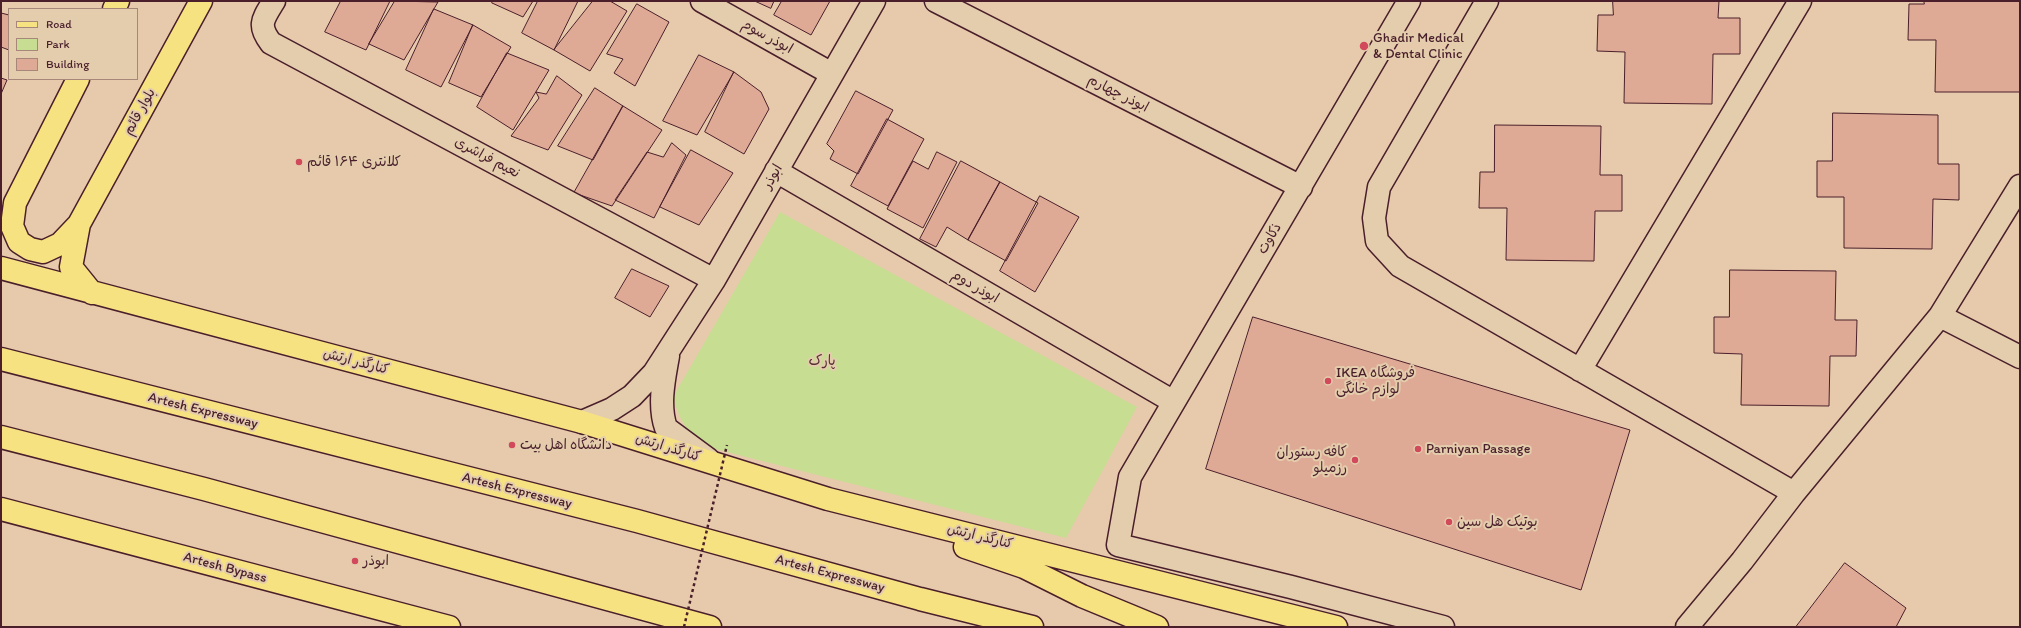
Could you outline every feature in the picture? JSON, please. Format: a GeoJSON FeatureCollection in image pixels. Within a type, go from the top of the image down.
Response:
{"type":"FeatureCollection","features":[{"type":"Feature","properties":{"kind":"main road","name":"بلوار قائم"},"geometry":{"type":"LineString","coordinates":[[79,224],[201,1]]}},
{"type":"Feature","properties":{"kind":"main road"},"geometry":{"type":"LineString","coordinates":[[77,80],[8,209],[12,226],[19,242],[30,250],[43,252],[60,244],[79,224]]}},
{"type":"Feature","properties":{"kind":"main road"},"geometry":{"type":"LineString","coordinates":[[79,224],[70,267],[92,293]]}},
{"type":"Feature","properties":{"kind":"main road","name":"کنارگذر ارتش"},"geometry":{"type":"LineString","coordinates":[[1,268],[582,422],[828,499],[1336,627]]}},
{"type":"Feature","properties":{"kind":"main road","name":"Artesh Expressway"},"geometry":{"type":"LineString","coordinates":[[1,359],[637,521],[920,599],[1032,627]]}},
{"type":"Feature","properties":{"kind":"main road"},"geometry":{"type":"LineString","coordinates":[[1,437],[204,489],[710,627]]}},
{"type":"Feature","properties":{"kind":"main road"},"geometry":{"type":"LineString","coordinates":[[828,499],[1024,567],[1082,596],[1157,627]]}},
{"type":"Feature","properties":{"kind":"main road","name":"Artesh Bypass"},"geometry":{"type":"LineString","coordinates":[[1,509],[449,627]]}},
{"type":"Feature","properties":{"kind":"street","name":"نعیم فراشری"},"geometry":{"type":"LineString","coordinates":[[274,1],[263,19],[263,32],[271,43],[714,280]]}},
{"type":"Feature","properties":{"kind":"street","name":"ابوذر سوم"},"geometry":{"type":"LineString","coordinates":[[702,1],[832,74]]}},
{"type":"Feature","properties":{"kind":"street","name":"ابوذر"},"geometry":{"type":"LineString","coordinates":[[582,422],[612,409],[632,396],[654,373],[714,280],[874,1]]}},
{"type":"Feature","properties":{"kind":"street","name":"ابوذر چهارم"},"geometry":{"type":"LineString","coordinates":[[936,1],[1301,187]]}},
{"type":"Feature","properties":{"kind":"street","name":"ذکاوت"},"geometry":{"type":"LineString","coordinates":[[1409,1],[1130,478],[1118,545],[1443,627]]}},
{"type":"Feature","properties":{"kind":"street"},"geometry":{"type":"LineString","coordinates":[[1487,1],[1379,187],[1374,218],[1378,241],[1400,266],[1794,493]]}},
{"type":"Feature","properties":{"kind":"street"},"geometry":{"type":"LineString","coordinates":[[1580,370],[1800,1]]}},
{"type":"Feature","properties":{"kind":"street","name":"ابوذر دوم"},"geometry":{"type":"LineString","coordinates":[[776,171],[1174,402]]}},
{"type":"Feature","properties":{"kind":"street"},"geometry":{"type":"LineString","coordinates":[[1687,627],[1742,561],[1794,493],[1940,316],[2020,186]]}},
{"type":"Feature","properties":{"kind":"street"},"geometry":{"type":"LineString","coordinates":[[1940,316],[2020,357]]}},
{"type":"Feature","properties":{"kind":"street"},"geometry":{"type":"LineString","coordinates":[[669,351],[663,385],[662,410],[666,428],[710,461]]}},
{"type":"Feature","properties":{"kind":"path"},"geometry":{"type":"LineString","coordinates":[[684,627],[727,445]]}},
{"type":"Feature","properties":{"kind":"green space","name":"پارک"},"geometry":{"type":"Polygon","coordinates":[[[780,212],[1137,407],[1066,538],[707,447],[689,431],[681,420],[673,397],[780,212]]]}},
{"type":"Feature","properties":{"kind":"building"},"geometry":{"type":"Polygon","coordinates":[[[341,1],[390,1],[366,50],[325,32],[341,1]]]}},
{"type":"Feature","properties":{"kind":"building"},"geometry":{"type":"Polygon","coordinates":[[[395,1],[438,2],[404,60],[369,44],[395,1]]]}},
{"type":"Feature","properties":{"kind":"building"},"geometry":{"type":"Polygon","coordinates":[[[493,1],[533,1],[523,17],[492,3],[493,1]]]}},
{"type":"Feature","properties":{"kind":"building"},"geometry":{"type":"Polygon","coordinates":[[[538,1],[578,1],[554,50],[522,33],[538,1]]]}},
{"type":"Feature","properties":{"kind":"building"},"geometry":{"type":"Polygon","coordinates":[[[593,1],[610,1],[627,11],[590,71],[554,50],[593,1]]]}},
{"type":"Feature","properties":{"kind":"building"},"geometry":{"type":"Polygon","coordinates":[[[755,1],[774,1],[771,8],[755,1]]]}},
{"type":"Feature","properties":{"kind":"building"},"geometry":{"type":"Polygon","coordinates":[[[782,1],[830,1],[811,35],[774,15],[782,1]]]}},
{"type":"Feature","properties":{"kind":"building"},"geometry":{"type":"Polygon","coordinates":[[[1613,1],[1719,1],[1718,18],[1740,18],[1740,54],[1713,54],[1712,104],[1624,103],[1625,52],[1597,51],[1598,15],[1613,15],[1613,1]]]}},
{"type":"Feature","properties":{"kind":"building"},"geometry":{"type":"Polygon","coordinates":[[[1924,1],[2020,1],[2020,92],[1935,92],[1936,40],[1908,40],[1909,4],[1924,4],[1924,1]]]}},
{"type":"Feature","properties":{"kind":"building"},"geometry":{"type":"Polygon","coordinates":[[[637,4],[669,22],[635,86],[614,73],[623,59],[607,54],[637,4]]]}},
{"type":"Feature","properties":{"kind":"building"},"geometry":{"type":"Polygon","coordinates":[[[434,9],[473,25],[441,87],[406,70],[434,9]]]}},
{"type":"Feature","properties":{"kind":"building"},"geometry":{"type":"Polygon","coordinates":[[[1,13],[8,15],[8,50],[1,47],[1,13]]]}},
{"type":"Feature","properties":{"kind":"building"},"geometry":{"type":"Polygon","coordinates":[[[473,25],[511,47],[481,97],[449,83],[473,25]]]}},
{"type":"Feature","properties":{"kind":"building"},"geometry":{"type":"Polygon","coordinates":[[[507,53],[549,70],[513,130],[477,107],[507,53]]]}},
{"type":"Feature","properties":{"kind":"building"},"geometry":{"type":"Polygon","coordinates":[[[699,55],[734,72],[697,135],[663,121],[699,55]]]}},
{"type":"Feature","properties":{"kind":"building"},"geometry":{"type":"Polygon","coordinates":[[[734,72],[761,92],[769,109],[744,154],[705,132],[734,72]]]}},
{"type":"Feature","properties":{"kind":"building"},"geometry":{"type":"Polygon","coordinates":[[[557,76],[582,95],[548,150],[511,136],[539,98],[536,92],[546,94],[557,76]]]}},
{"type":"Feature","properties":{"kind":"building"},"geometry":{"type":"Polygon","coordinates":[[[1,78],[7,80],[1,94],[1,78]]]}},
{"type":"Feature","properties":{"kind":"building"},"geometry":{"type":"Polygon","coordinates":[[[595,88],[623,106],[593,160],[558,146],[595,88]]]}},
{"type":"Feature","properties":{"kind":"building"},"geometry":{"type":"Polygon","coordinates":[[[856,91],[893,110],[858,174],[830,159],[834,151],[827,144],[856,91]]]}},
{"type":"Feature","properties":{"kind":"building"},"geometry":{"type":"Polygon","coordinates":[[[623,106],[662,130],[612,206],[574,193],[623,106]]]}},
{"type":"Feature","properties":{"kind":"building"},"geometry":{"type":"Polygon","coordinates":[[[1833,113],[1938,115],[1938,164],[1959,164],[1959,200],[1933,199],[1932,249],[1844,248],[1844,197],[1817,197],[1817,161],[1832,161],[1833,113]]]}},
{"type":"Feature","properties":{"kind":"building"},"geometry":{"type":"Polygon","coordinates":[[[887,119],[924,139],[888,206],[851,186],[887,119]]]}},
{"type":"Feature","properties":{"kind":"building"},"geometry":{"type":"Polygon","coordinates":[[[1495,125],[1601,126],[1600,175],[1622,175],[1622,211],[1595,211],[1594,261],[1506,260],[1507,208],[1479,208],[1480,172],[1494,172],[1495,125]]]}},
{"type":"Feature","properties":{"kind":"building"},"geometry":{"type":"Polygon","coordinates":[[[672,143],[686,155],[654,218],[615,200],[647,152],[663,157],[672,143]]]}},
{"type":"Feature","properties":{"kind":"building"},"geometry":{"type":"Polygon","coordinates":[[[691,150],[733,173],[699,225],[660,207],[691,150]]]}},
{"type":"Feature","properties":{"kind":"building"},"geometry":{"type":"Polygon","coordinates":[[[937,152],[957,162],[923,228],[887,209],[913,161],[928,169],[937,152]]]}},
{"type":"Feature","properties":{"kind":"building"},"geometry":{"type":"Polygon","coordinates":[[[961,161],[1000,182],[968,240],[947,227],[936,247],[920,239],[961,161]]]}},
{"type":"Feature","properties":{"kind":"building"},"geometry":{"type":"Polygon","coordinates":[[[1000,182],[1038,203],[1006,261],[968,240],[1000,182]]]}},
{"type":"Feature","properties":{"kind":"building"},"geometry":{"type":"Polygon","coordinates":[[[1040,196],[1079,217],[1035,292],[1000,271],[1040,196]]]}},
{"type":"Feature","properties":{"kind":"building"},"geometry":{"type":"Polygon","coordinates":[[[632,269],[669,286],[650,317],[615,298],[632,269]]]}},
{"type":"Feature","properties":{"kind":"building"},"geometry":{"type":"Polygon","coordinates":[[[1730,270],[1836,271],[1835,320],[1857,320],[1856,356],[1830,356],[1829,406],[1741,405],[1742,354],[1714,353],[1714,317],[1729,317],[1730,270]]]}},
{"type":"Feature","properties":{"kind":"building","name":"Parniyan Passage"},"geometry":{"type":"Polygon","coordinates":[[[1253,317],[1630,430],[1581,590],[1206,469],[1253,317]]]}},
{"type":"Feature","properties":{"kind":"building"},"geometry":{"type":"Polygon","coordinates":[[[1845,563],[1906,608],[1896,627],[1796,627],[1845,563]]]}},
{"type":"Feature","properties":{"kind":"place","name":"Ghadir Medical & Dental Clinic"},"geometry":{"type":"Point","coordinates":[1364,46]}},
{"type":"Feature","properties":{"kind":"place","name":"کلانتری ۱۶۴ قائم"},"geometry":{"type":"Point","coordinates":[299,162]}},
{"type":"Feature","properties":{"kind":"place","name":"IKEA فروشگاه لوازم خانگی"},"geometry":{"type":"Point","coordinates":[1328,381]}},
{"type":"Feature","properties":{"kind":"place","name":"دانشگاه اهل بیت"},"geometry":{"type":"Point","coordinates":[512,445]}},
{"type":"Feature","properties":{"kind":"place","name":"Parniyan Passage"},"geometry":{"type":"Point","coordinates":[1418,449]}},
{"type":"Feature","properties":{"kind":"place","name":"کافه رستوران رزمیلو"},"geometry":{"type":"Point","coordinates":[1355,460]}},
{"type":"Feature","properties":{"kind":"place","name":"بوتیک هل سین"},"geometry":{"type":"Point","coordinates":[1449,522]}},
{"type":"Feature","properties":{"kind":"place","name":"ابوذر"},"geometry":{"type":"Point","coordinates":[355,561]}}]}
